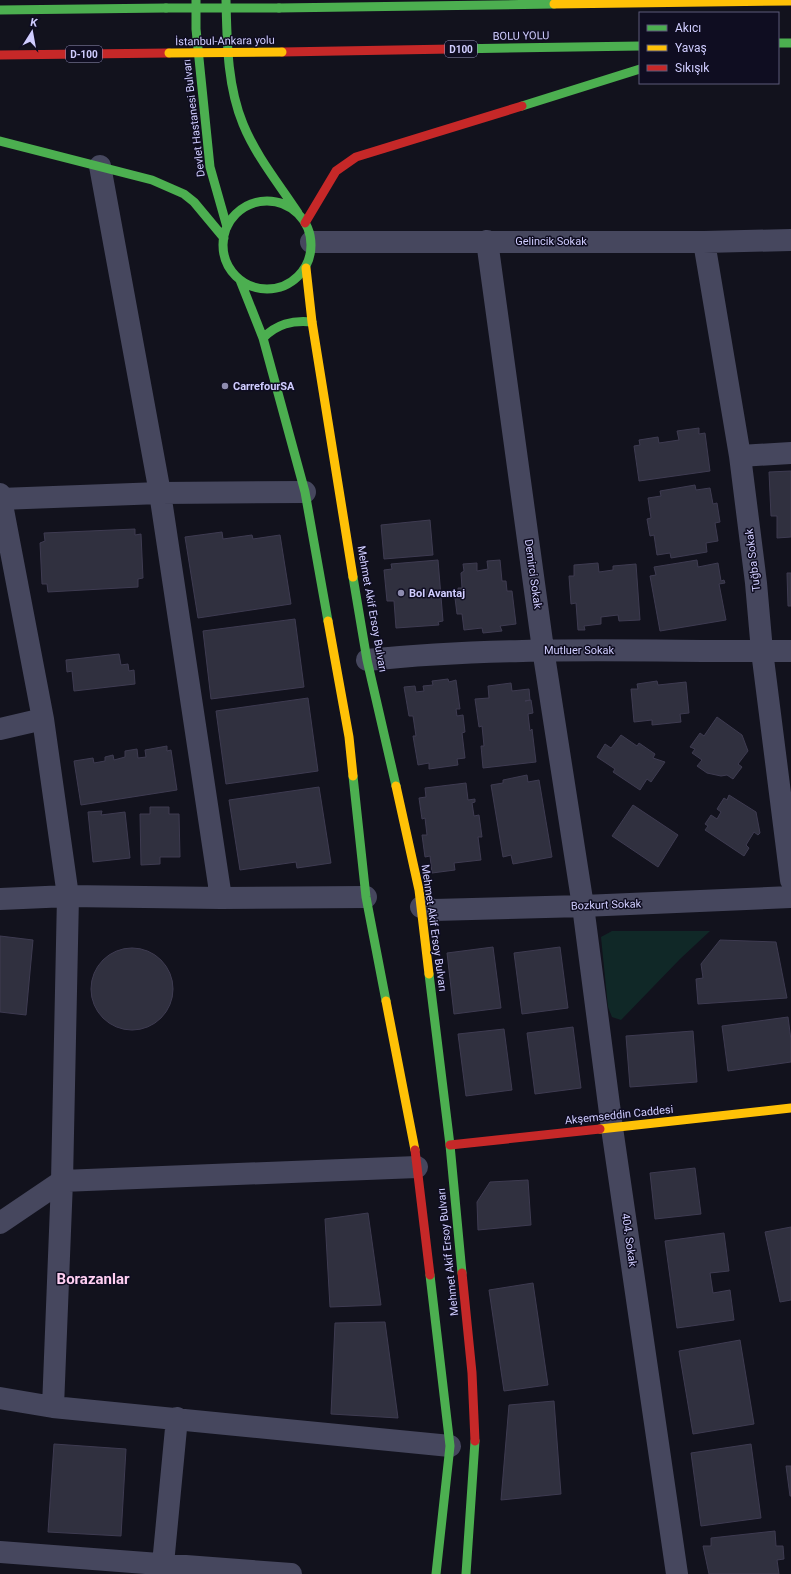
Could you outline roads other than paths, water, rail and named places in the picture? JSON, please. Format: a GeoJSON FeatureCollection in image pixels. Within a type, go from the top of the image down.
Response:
{"type":"FeatureCollection","features":[{"type":"Feature","properties":{"kind":"main road","name":"Devlet Hastanesi Bulvarı"},"geometry":{"type":"LineString","coordinates":[[196,0],[196,29],[210,167],[227,227]]}},
{"type":"Feature","properties":{"kind":"main road"},"geometry":{"type":"LineString","coordinates":[[226,0],[234,97],[242,124],[254,147],[306,227],[310,255],[306,268],[293,282],[276,289],[257,289],[248,286],[230,270],[224,256],[224,238],[227,227],[233,217],[250,204],[261,201],[272,201],[283,204],[293,210],[306,227]]}},
{"type":"Feature","properties":{"kind":"main road"},"geometry":{"type":"LineString","coordinates":[[0,10],[791,1]]}},
{"type":"Feature","properties":{"kind":"main road"},"geometry":{"type":"LineString","coordinates":[[779,43],[791,43]]}},
{"type":"Feature","properties":{"kind":"main road","name":"BOLU YOLU"},"geometry":{"type":"LineString","coordinates":[[282,52],[639,46]]}},
{"type":"Feature","properties":{"kind":"main road","name":"İstanbul-Ankara yolu"},"geometry":{"type":"LineString","coordinates":[[169,53],[282,52]]}},
{"type":"Feature","properties":{"kind":"main road","name":"D-100"},"geometry":{"type":"LineString","coordinates":[[0,55],[169,53]]}},
{"type":"Feature","properties":{"kind":"main road"},"geometry":{"type":"LineString","coordinates":[[306,227],[336,171],[356,157],[639,69]]}},
{"type":"Feature","properties":{"kind":"main road"},"geometry":{"type":"LineString","coordinates":[[0,141],[152,180],[184,194],[194,202],[224,238]]}},
{"type":"Feature","properties":{"kind":"main road","name":"Mehmet Akif Ersoy Bulvarı"},"geometry":{"type":"LineString","coordinates":[[306,268],[312,322],[367,660],[419,890],[450,1145],[472,1373],[475,1439],[466,1574]]}},
{"type":"Feature","properties":{"kind":"main road","name":"Mehmet Akif Ersoy Bulvarı"},"geometry":{"type":"LineString","coordinates":[[240,280],[263,338],[305,492],[349,737],[366,897],[414,1141],[450,1446],[436,1574]]}},
{"type":"Feature","properties":{"kind":"main road"},"geometry":{"type":"LineString","coordinates":[[263,338],[280,324],[296,321],[312,322]]}},
{"type":"Feature","properties":{"kind":"main road","name":"Akşemseddin Caddesi"},"geometry":{"type":"LineString","coordinates":[[450,1145],[791,1108]]}},
{"type":"Feature","properties":{"kind":"street"},"geometry":{"type":"LineString","coordinates":[[100,166],[160,493],[221,898]]}},
{"type":"Feature","properties":{"kind":"street","name":"Gelincik Sokak"},"geometry":{"type":"LineString","coordinates":[[306,227],[487,241],[704,242],[791,240]]}},
{"type":"Feature","properties":{"kind":"street","name":"Demirci Sokak"},"geometry":{"type":"LineString","coordinates":[[487,241],[544,650],[583,906]]}},
{"type":"Feature","properties":{"kind":"street","name":"Tuğba Sokak"},"geometry":{"type":"LineString","coordinates":[[704,242],[740,456],[756,583],[762,651],[791,880]]}},
{"type":"Feature","properties":{"kind":"street"},"geometry":{"type":"LineString","coordinates":[[740,456],[791,453]]}},
{"type":"Feature","properties":{"kind":"street"},"geometry":{"type":"LineString","coordinates":[[53,1407],[62,1180],[68,896],[43,719],[0,497],[160,493],[305,492]]}},
{"type":"Feature","properties":{"kind":"street","name":"Mutluer Sokak"},"geometry":{"type":"LineString","coordinates":[[367,660],[544,650],[791,651]]}},
{"type":"Feature","properties":{"kind":"street"},"geometry":{"type":"LineString","coordinates":[[0,729],[43,719]]}},
{"type":"Feature","properties":{"kind":"street"},"geometry":{"type":"LineString","coordinates":[[0,899],[68,896],[221,898],[366,897]]}},
{"type":"Feature","properties":{"kind":"street","name":"Bozkurt Sokak"},"geometry":{"type":"LineString","coordinates":[[421,907],[434,910],[583,906],[791,896]]}},
{"type":"Feature","properties":{"kind":"street","name":"404. Sokak"},"geometry":{"type":"LineString","coordinates":[[583,906],[612,1128],[677,1574]]}},
{"type":"Feature","properties":{"kind":"street"},"geometry":{"type":"LineString","coordinates":[[0,1223],[62,1180],[417,1167]]}},
{"type":"Feature","properties":{"kind":"street"},"geometry":{"type":"LineString","coordinates":[[0,1398],[53,1407],[450,1446]]}},
{"type":"Feature","properties":{"kind":"street"},"geometry":{"type":"LineString","coordinates":[[163,1564],[176,1418]]}},
{"type":"Feature","properties":{"kind":"street"},"geometry":{"type":"LineString","coordinates":[[0,1552],[291,1574]]}},
{"type":"Feature","properties":{"kind":"place","name":"CarrefourSA"},"geometry":{"type":"Point","coordinates":[225,386]}},
{"type":"Feature","properties":{"kind":"place","name":"Bol Avantaj"},"geometry":{"type":"Point","coordinates":[401,593]}},
{"type":"Feature","properties":{"kind":"district","name":"Borazanlar"},"geometry":{"type":"Point","coordinates":[93,1279]}}]}
